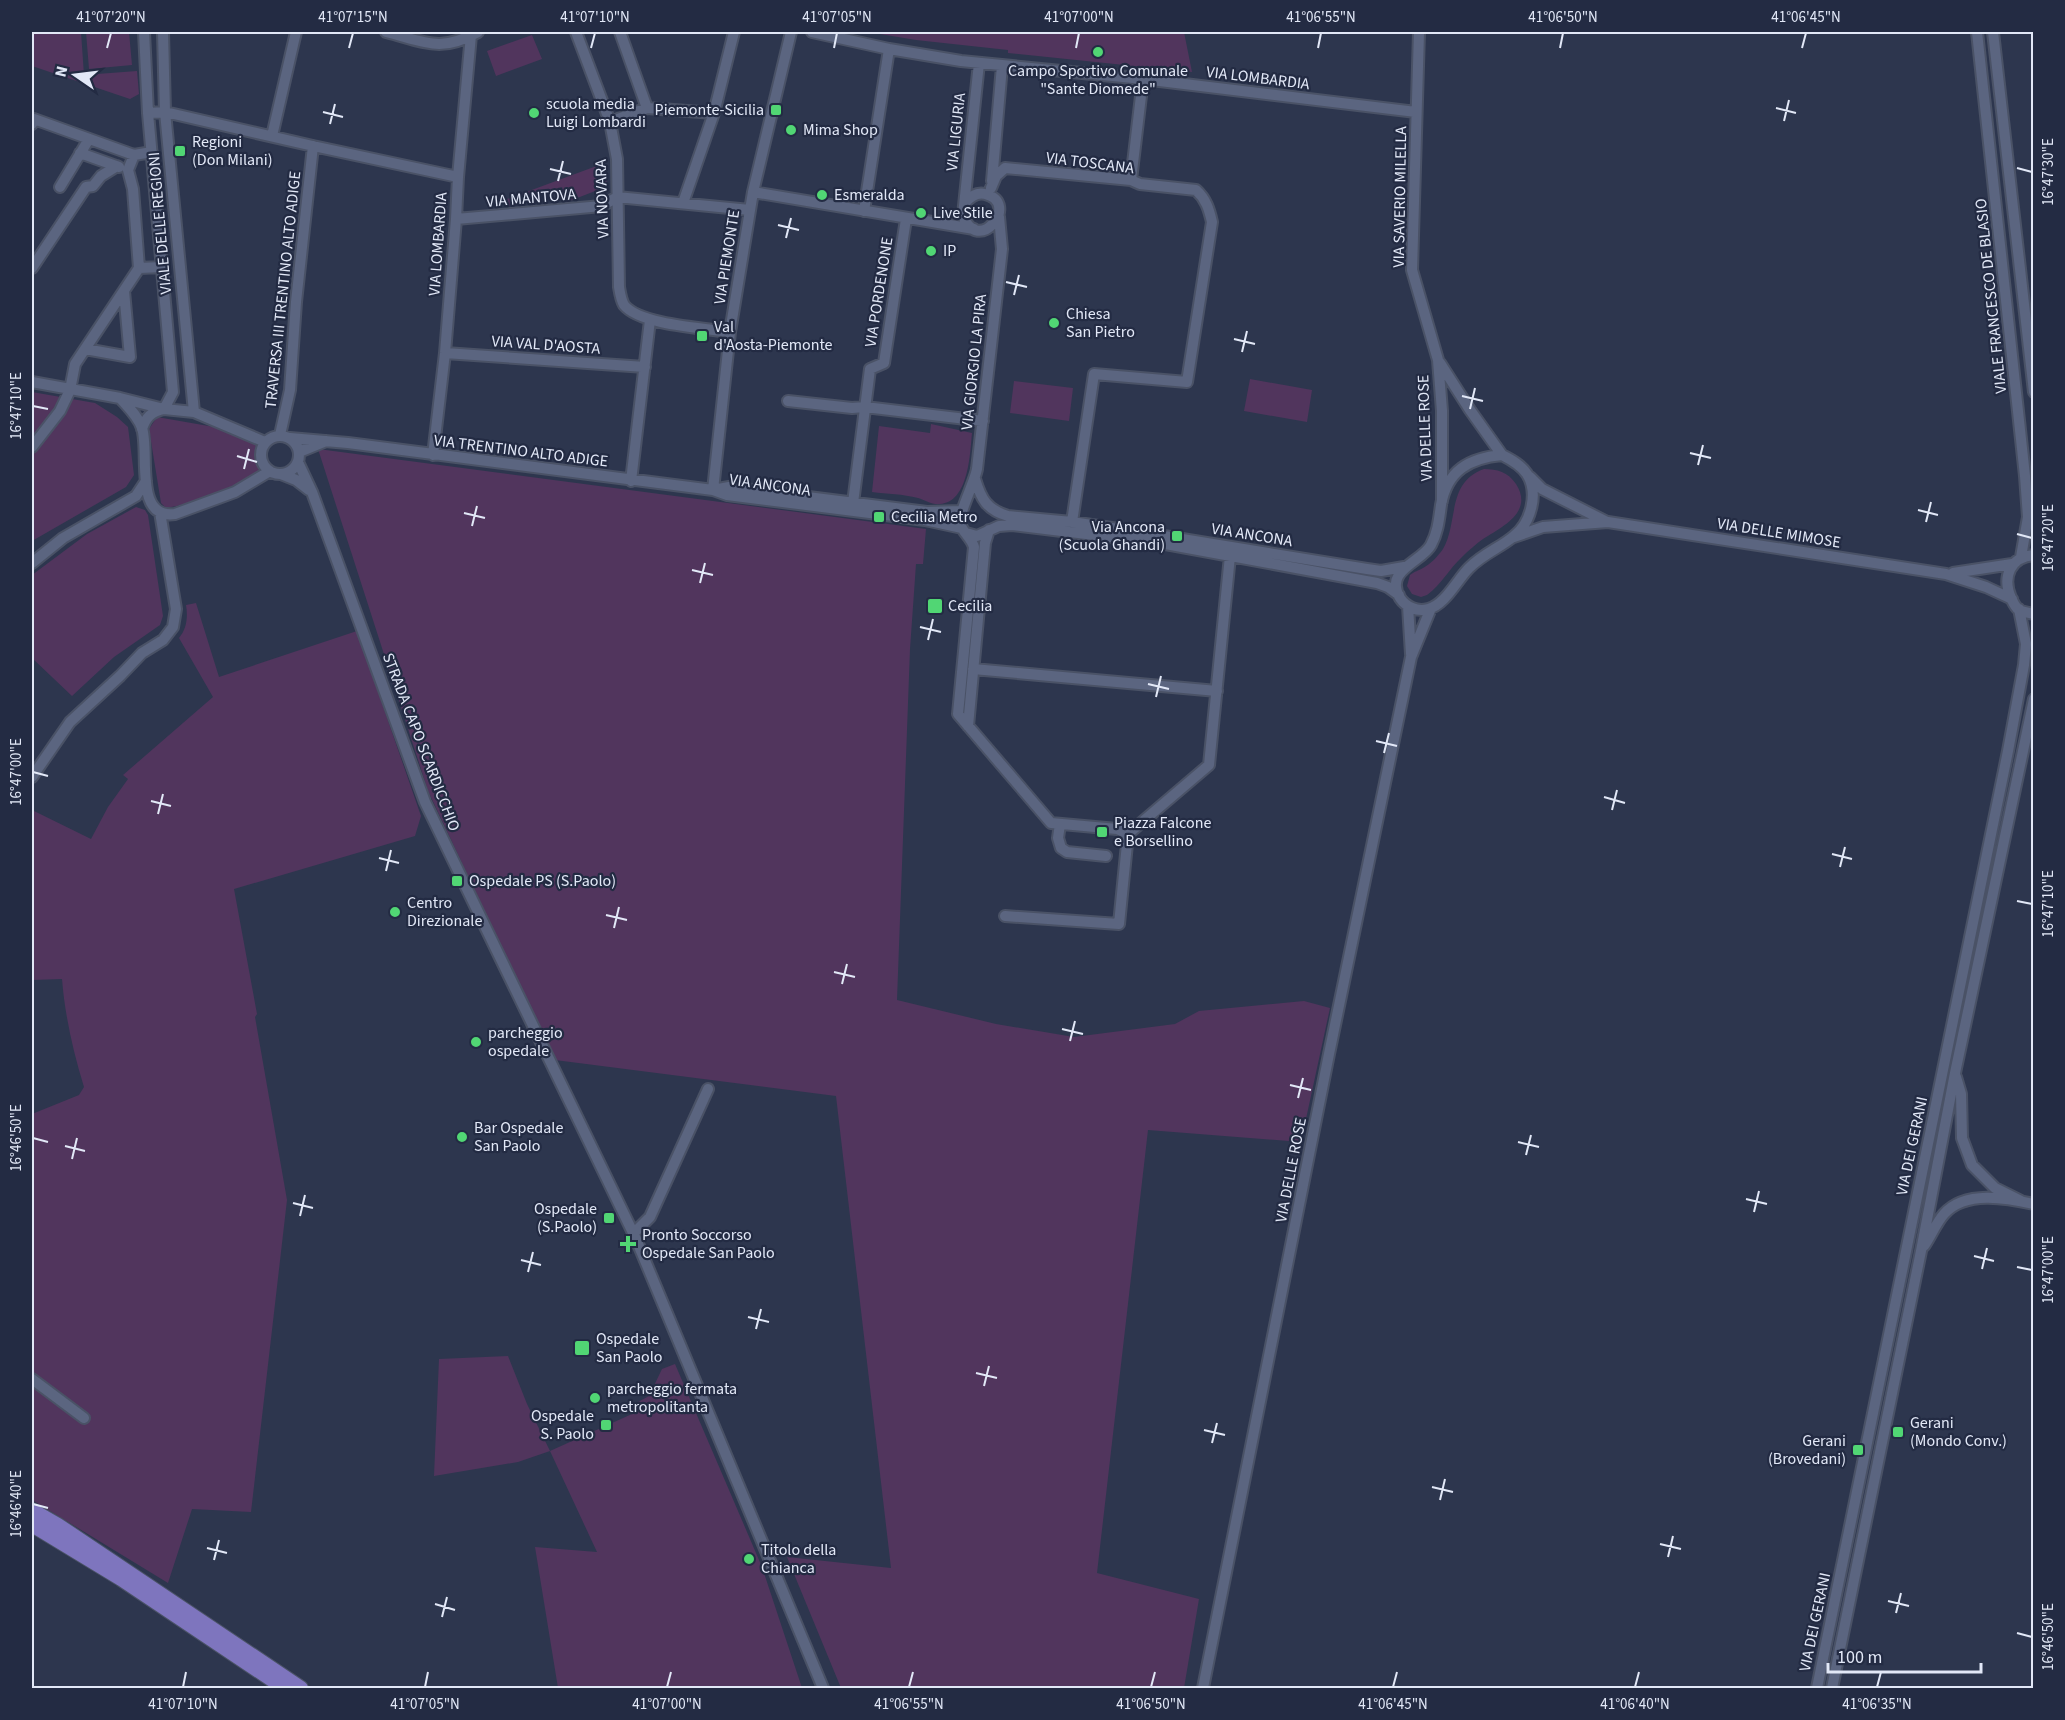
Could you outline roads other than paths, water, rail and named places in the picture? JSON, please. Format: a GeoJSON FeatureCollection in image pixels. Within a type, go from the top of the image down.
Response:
{"type":"FeatureCollection","features":[{"type":"Feature","properties":{"kind":"main road"},"geometry":{"type":"LineString","coordinates":[[32,1510],[58,1525],[302,1689]]}},
{"type":"Feature","properties":{"kind":"main road"},"geometry":{"type":"LineString","coordinates":[[32,1525],[121,1579],[284,1689]]}},
{"type":"Feature","properties":{"kind":"street","name":"VIALE DELLE REGIONI"},"geometry":{"type":"LineString","coordinates":[[144,32],[148,113],[173,392],[164,409]]}},
{"type":"Feature","properties":{"kind":"street","name":"VIALE DELLE REGIONI"},"geometry":{"type":"LineString","coordinates":[[163,32],[165,112],[194,412]]}},
{"type":"Feature","properties":{"kind":"street"},"geometry":{"type":"LineString","coordinates":[[272,136],[296,32]]}},
{"type":"Feature","properties":{"kind":"street"},"geometry":{"type":"LineString","coordinates":[[386,32],[439,45],[458,36],[475,33]]}},
{"type":"Feature","properties":{"kind":"street","name":"VIA NOVARA"},"geometry":{"type":"LineString","coordinates":[[576,32],[610,122],[617,159],[619,287],[623,303],[632,312],[650,320],[730,332]]}},
{"type":"Feature","properties":{"kind":"street"},"geometry":{"type":"LineString","coordinates":[[620,32],[647,108]]}},
{"type":"Feature","properties":{"kind":"street"},"geometry":{"type":"LineString","coordinates":[[683,203],[714,113],[734,32]]}},
{"type":"Feature","properties":{"kind":"street","name":"VIA PIEMONTE"},"geometry":{"type":"LineString","coordinates":[[713,490],[730,332],[753,192],[791,32]]}},
{"type":"Feature","properties":{"kind":"street","name":"VIA LOMBARDIA"},"geometry":{"type":"LineString","coordinates":[[812,32],[889,49],[978,63],[1143,79],[1416,112]]}},
{"type":"Feature","properties":{"kind":"street","name":"VIA SAVERIO MILELLA"},"geometry":{"type":"LineString","coordinates":[[1419,32],[1412,270],[1438,360]]}},
{"type":"Feature","properties":{"kind":"street","name":"VIALE FRANCESCO DE BLASIO"},"geometry":{"type":"LineString","coordinates":[[1977,32],[2028,516],[2016,561],[2007,576],[2007,588],[2012,599]]}},
{"type":"Feature","properties":{"kind":"street","name":"VIALE FRANCESCO DE BLASIO"},"geometry":{"type":"LineString","coordinates":[[1993,32],[2034,392]]}},
{"type":"Feature","properties":{"kind":"street","name":"VIA LOMBARDIA"},"geometry":{"type":"LineString","coordinates":[[433,455],[445,353],[458,177],[475,33]]}},
{"type":"Feature","properties":{"kind":"street"},"geometry":{"type":"LineString","coordinates":[[864,212],[889,49]]}},
{"type":"Feature","properties":{"kind":"street","name":"VIA LIGURIA"},"geometry":{"type":"LineString","coordinates":[[964,206],[978,63]]}},
{"type":"Feature","properties":{"kind":"street"},"geometry":{"type":"LineString","coordinates":[[753,192],[946,225],[986,230],[992,227],[999,217],[998,205],[991,192],[1002,66]]}},
{"type":"Feature","properties":{"kind":"street"},"geometry":{"type":"LineString","coordinates":[[1131,180],[1143,79]]}},
{"type":"Feature","properties":{"kind":"street"},"geometry":{"type":"LineString","coordinates":[[610,122],[647,108],[714,113]]}},
{"type":"Feature","properties":{"kind":"street"},"geometry":{"type":"LineString","coordinates":[[148,113],[165,112],[458,177]]}},
{"type":"Feature","properties":{"kind":"street"},"geometry":{"type":"LineString","coordinates":[[32,124],[34,120],[134,155],[152,152]]}},
{"type":"Feature","properties":{"kind":"street"},"geometry":{"type":"LineString","coordinates":[[60,187],[89,139]]}},
{"type":"Feature","properties":{"kind":"street","name":"TRAVERSA III TRENTINO ALTO ADIGE"},"geometry":{"type":"LineString","coordinates":[[285,437],[296,302],[313,146]]}},
{"type":"Feature","properties":{"kind":"street"},"geometry":{"type":"LineString","coordinates":[[32,447],[60,411],[70,390],[75,364],[139,268],[133,189],[123,168],[80,153]]}},
{"type":"Feature","properties":{"kind":"street"},"geometry":{"type":"LineString","coordinates":[[32,268],[86,187],[93,186],[101,176],[123,168],[134,155]]}},
{"type":"Feature","properties":{"kind":"street","name":"VIA TOSCANA"},"geometry":{"type":"LineString","coordinates":[[991,192],[996,176],[1005,168],[1131,180],[1140,184],[1196,190],[1209,209],[1212,222],[1187,382],[1094,374],[1072,522]]}},
{"type":"Feature","properties":{"kind":"street"},"geometry":{"type":"LineString","coordinates":[[946,225],[956,219],[973,195],[991,192]]}},
{"type":"Feature","properties":{"kind":"street","name":"VIA MANTOVA"},"geometry":{"type":"LineString","coordinates":[[456,219],[602,206],[617,197],[750,210]]}},
{"type":"Feature","properties":{"kind":"street"},"geometry":{"type":"LineString","coordinates":[[964,206],[965,221],[974,229]]}},
{"type":"Feature","properties":{"kind":"street","name":"VIA GIORGIO LA PIRA"},"geometry":{"type":"LineString","coordinates":[[975,479],[1002,249],[999,217]]}},
{"type":"Feature","properties":{"kind":"street","name":"VIA PORDENONE"},"geometry":{"type":"LineString","coordinates":[[853,503],[870,369],[884,363],[906,219]]}},
{"type":"Feature","properties":{"kind":"street"},"geometry":{"type":"LineString","coordinates":[[986,230],[996,238],[1002,249]]}},
{"type":"Feature","properties":{"kind":"street"},"geometry":{"type":"LineString","coordinates":[[139,268],[162,267]]}},
{"type":"Feature","properties":{"kind":"street"},"geometry":{"type":"LineString","coordinates":[[85,349],[130,357],[124,291]]}},
{"type":"Feature","properties":{"kind":"street"},"geometry":{"type":"LineString","coordinates":[[631,481],[650,320]]}},
{"type":"Feature","properties":{"kind":"street","name":"VIA VAL D'AOSTA"},"geometry":{"type":"LineString","coordinates":[[445,353],[645,367]]}},
{"type":"Feature","properties":{"kind":"street","name":"VIA DELLE ROSE"},"geometry":{"type":"LineString","coordinates":[[1438,360],[1502,454],[1527,474]]}},
{"type":"Feature","properties":{"kind":"street","name":"VIA DELLE ROSE"},"geometry":{"type":"LineString","coordinates":[[1438,360],[1442,411],[1442,501]]}},
{"type":"Feature","properties":{"kind":"street"},"geometry":{"type":"LineString","coordinates":[[32,382],[120,398],[164,409],[194,412],[265,442]]}},
{"type":"Feature","properties":{"kind":"street"},"geometry":{"type":"LineString","coordinates":[[120,398],[135,415],[142,429],[150,503]]}},
{"type":"Feature","properties":{"kind":"street"},"geometry":{"type":"LineString","coordinates":[[788,401],[852,408],[866,407],[982,421]]}},
{"type":"Feature","properties":{"kind":"street"},"geometry":{"type":"LineString","coordinates":[[142,429],[146,418],[153,411],[164,409]]}},
{"type":"Feature","properties":{"kind":"street"},"geometry":{"type":"LineString","coordinates":[[160,513],[175,514],[235,492],[275,473],[291,471],[298,457],[297,446],[285,437],[274,436],[262,447],[263,463],[275,473],[296,480],[312,492]]}},
{"type":"Feature","properties":{"kind":"street","name":"VIA TRENTINO ALTO ADIGE"},"geometry":{"type":"LineString","coordinates":[[285,437],[713,490]]}},
{"type":"Feature","properties":{"kind":"street","name":"VIA TRENTINO ALTO ADIGE"},"geometry":{"type":"LineString","coordinates":[[298,457],[326,441]]}},
{"type":"Feature","properties":{"kind":"street"},"geometry":{"type":"LineString","coordinates":[[1431,608],[1419,610],[1408,606],[1399,595],[1397,579],[1404,567],[1430,547],[1437,531],[1442,501],[1450,480],[1464,465],[1482,457],[1502,454]]}},
{"type":"Feature","properties":{"kind":"street","name":"STRADA CAPO SCARDICCHIO"},"geometry":{"type":"LineString","coordinates":[[298,457],[424,802],[633,1234],[823,1689]]}},
{"type":"Feature","properties":{"kind":"street"},"geometry":{"type":"LineString","coordinates":[[1514,537],[1527,524],[1532,507],[1533,487],[1527,474]]}},
{"type":"Feature","properties":{"kind":"street","name":"VIA DELLE MIMOSE"},"geometry":{"type":"LineString","coordinates":[[1527,474],[1542,489],[1608,522]]}},
{"type":"Feature","properties":{"kind":"street"},"geometry":{"type":"LineString","coordinates":[[964,530],[977,536],[987,532],[991,528],[994,517],[979,493],[975,479]]}},
{"type":"Feature","properties":{"kind":"street"},"geometry":{"type":"LineString","coordinates":[[975,479],[962,509],[960,523],[974,547],[958,714],[1051,823],[1117,829],[1128,834]]}},
{"type":"Feature","properties":{"kind":"street"},"geometry":{"type":"LineString","coordinates":[[32,563],[63,538],[136,496],[146,481]]}},
{"type":"Feature","properties":{"kind":"street","name":"VIA ANCONA"},"geometry":{"type":"LineString","coordinates":[[713,490],[729,487],[927,512],[962,509]]}},
{"type":"Feature","properties":{"kind":"street","name":"VIA ANCONA"},"geometry":{"type":"LineString","coordinates":[[713,490],[727,495],[925,520],[964,530]]}},
{"type":"Feature","properties":{"kind":"street"},"geometry":{"type":"LineString","coordinates":[[32,777],[70,722],[142,653],[163,640],[173,627],[176,609],[160,513],[150,503],[136,496]]}},
{"type":"Feature","properties":{"kind":"street"},"geometry":{"type":"LineString","coordinates":[[962,509],[974,501],[987,505]]}},
{"type":"Feature","properties":{"kind":"street","name":"VIA ANCONA"},"geometry":{"type":"LineString","coordinates":[[987,505],[998,513],[1008,516],[1072,522],[1367,569],[1404,567]]}},
{"type":"Feature","properties":{"kind":"street","name":"VIA DELLE MIMOSE"},"geometry":{"type":"LineString","coordinates":[[1431,608],[1442,600],[1470,567],[1489,551],[1514,537],[1543,527],[1608,522],[1946,574],[1986,587],[2012,599]]}},
{"type":"Feature","properties":{"kind":"street","name":"VIA ANCONA"},"geometry":{"type":"LineString","coordinates":[[987,532],[999,526],[1012,525],[1160,543],[1377,583],[1399,595]]}},
{"type":"Feature","properties":{"kind":"street"},"geometry":{"type":"LineString","coordinates":[[968,726],[987,532]]}},
{"type":"Feature","properties":{"kind":"street","name":"VIA DELLE MIMOSE"},"geometry":{"type":"LineString","coordinates":[[1946,574],[1982,570],[2034,555]]}},
{"type":"Feature","properties":{"kind":"street"},"geometry":{"type":"LineString","coordinates":[[1005,916],[1119,924],[1128,834],[1209,765],[1230,556]]}},
{"type":"Feature","properties":{"kind":"street"},"geometry":{"type":"LineString","coordinates":[[2012,599],[2019,609],[2034,614]]}},
{"type":"Feature","properties":{"kind":"street","name":"VIA DELLE ROSE"},"geometry":{"type":"LineString","coordinates":[[1408,606],[1411,657]]}},
{"type":"Feature","properties":{"kind":"street","name":"VIA DELLE ROSE"},"geometry":{"type":"LineString","coordinates":[[1203,1689],[1411,657],[1431,608]]}},
{"type":"Feature","properties":{"kind":"street","name":"VIA DEI GERANI"},"geometry":{"type":"LineString","coordinates":[[1817,1689],[2024,666],[2026,644],[2019,609]]}},
{"type":"Feature","properties":{"kind":"street"},"geometry":{"type":"LineString","coordinates":[[974,669],[1217,691]]}},
{"type":"Feature","properties":{"kind":"street","name":"VIA DEI GERANI"},"geometry":{"type":"LineString","coordinates":[[1832,1689],[1955,1073],[2034,699]]}},
{"type":"Feature","properties":{"kind":"street"},"geometry":{"type":"LineString","coordinates":[[1060,824],[1058,838],[1061,848],[1067,852],[1106,856]]}},
{"type":"Feature","properties":{"kind":"street"},"geometry":{"type":"LineString","coordinates":[[1955,1073],[1961,1094],[1962,1138],[1972,1165],[1995,1188],[2021,1201]]}},
{"type":"Feature","properties":{"kind":"street"},"geometry":{"type":"LineString","coordinates":[[633,1234],[650,1217],[708,1089]]}},
{"type":"Feature","properties":{"kind":"street"},"geometry":{"type":"LineString","coordinates":[[1921,1251],[1945,1213],[1963,1201],[1994,1197],[2034,1204]]}},
{"type":"Feature","properties":{"kind":"street"},"geometry":{"type":"LineString","coordinates":[[32,1379],[84,1418]]}},
{"type":"Feature","properties":{"kind":"place","name":"Campo Sportivo Comunale \"Sante Diomede\""},"geometry":{"type":"Point","coordinates":[1098,52]}},
{"type":"Feature","properties":{"kind":"place","name":"Piemonte-Sicilia"},"geometry":{"type":"Point","coordinates":[776,110]}},
{"type":"Feature","properties":{"kind":"place","name":"scuola media Luigi Lombardi"},"geometry":{"type":"Point","coordinates":[534,113]}},
{"type":"Feature","properties":{"kind":"place","name":"Mima Shop"},"geometry":{"type":"Point","coordinates":[791,130]}},
{"type":"Feature","properties":{"kind":"place","name":"Regioni (Don Milani)"},"geometry":{"type":"Point","coordinates":[180,151]}},
{"type":"Feature","properties":{"kind":"place","name":"Esmeralda"},"geometry":{"type":"Point","coordinates":[822,195]}},
{"type":"Feature","properties":{"kind":"place","name":"Live Stile"},"geometry":{"type":"Point","coordinates":[921,213]}},
{"type":"Feature","properties":{"kind":"place","name":"IP"},"geometry":{"type":"Point","coordinates":[931,251]}},
{"type":"Feature","properties":{"kind":"place","name":"Chiesa San Pietro"},"geometry":{"type":"Point","coordinates":[1054,323]}},
{"type":"Feature","properties":{"kind":"place","name":"Val d'Aosta-Piemonte"},"geometry":{"type":"Point","coordinates":[702,336]}},
{"type":"Feature","properties":{"kind":"place","name":"Cecilia Metro"},"geometry":{"type":"Point","coordinates":[879,517]}},
{"type":"Feature","properties":{"kind":"place","name":"Via Ancona (Scuola Ghandi)"},"geometry":{"type":"Point","coordinates":[1177,536]}},
{"type":"Feature","properties":{"kind":"place","name":"Cecilia"},"geometry":{"type":"Point","coordinates":[935,606]}},
{"type":"Feature","properties":{"kind":"place","name":"Piazza Falcone e Borsellino"},"geometry":{"type":"Point","coordinates":[1102,832]}},
{"type":"Feature","properties":{"kind":"place","name":"Ospedale PS (S.Paolo)"},"geometry":{"type":"Point","coordinates":[457,881]}},
{"type":"Feature","properties":{"kind":"place","name":"Centro Direzionale"},"geometry":{"type":"Point","coordinates":[395,912]}},
{"type":"Feature","properties":{"kind":"place","name":"parcheggio ospedale"},"geometry":{"type":"Point","coordinates":[476,1042]}},
{"type":"Feature","properties":{"kind":"place","name":"Bar Ospedale San Paolo"},"geometry":{"type":"Point","coordinates":[462,1137]}},
{"type":"Feature","properties":{"kind":"place","name":"Ospedale (S.Paolo)"},"geometry":{"type":"Point","coordinates":[609,1218]}},
{"type":"Feature","properties":{"kind":"place","name":"Pronto Soccorso Ospedale San Paolo"},"geometry":{"type":"Point","coordinates":[628,1244]}},
{"type":"Feature","properties":{"kind":"place","name":"Ospedale San Paolo"},"geometry":{"type":"Point","coordinates":[582,1348]}},
{"type":"Feature","properties":{"kind":"place","name":"parcheggio fermata metropolitanta"},"geometry":{"type":"Point","coordinates":[595,1398]}},
{"type":"Feature","properties":{"kind":"place","name":"Ospedale S. Paolo"},"geometry":{"type":"Point","coordinates":[606,1425]}},
{"type":"Feature","properties":{"kind":"place","name":"Gerani (Mondo Conv.)"},"geometry":{"type":"Point","coordinates":[1898,1432]}},
{"type":"Feature","properties":{"kind":"place","name":"Gerani (Brovedani)"},"geometry":{"type":"Point","coordinates":[1858,1450]}},
{"type":"Feature","properties":{"kind":"place","name":"Titolo della Chianca"},"geometry":{"type":"Point","coordinates":[749,1559]}}]}
